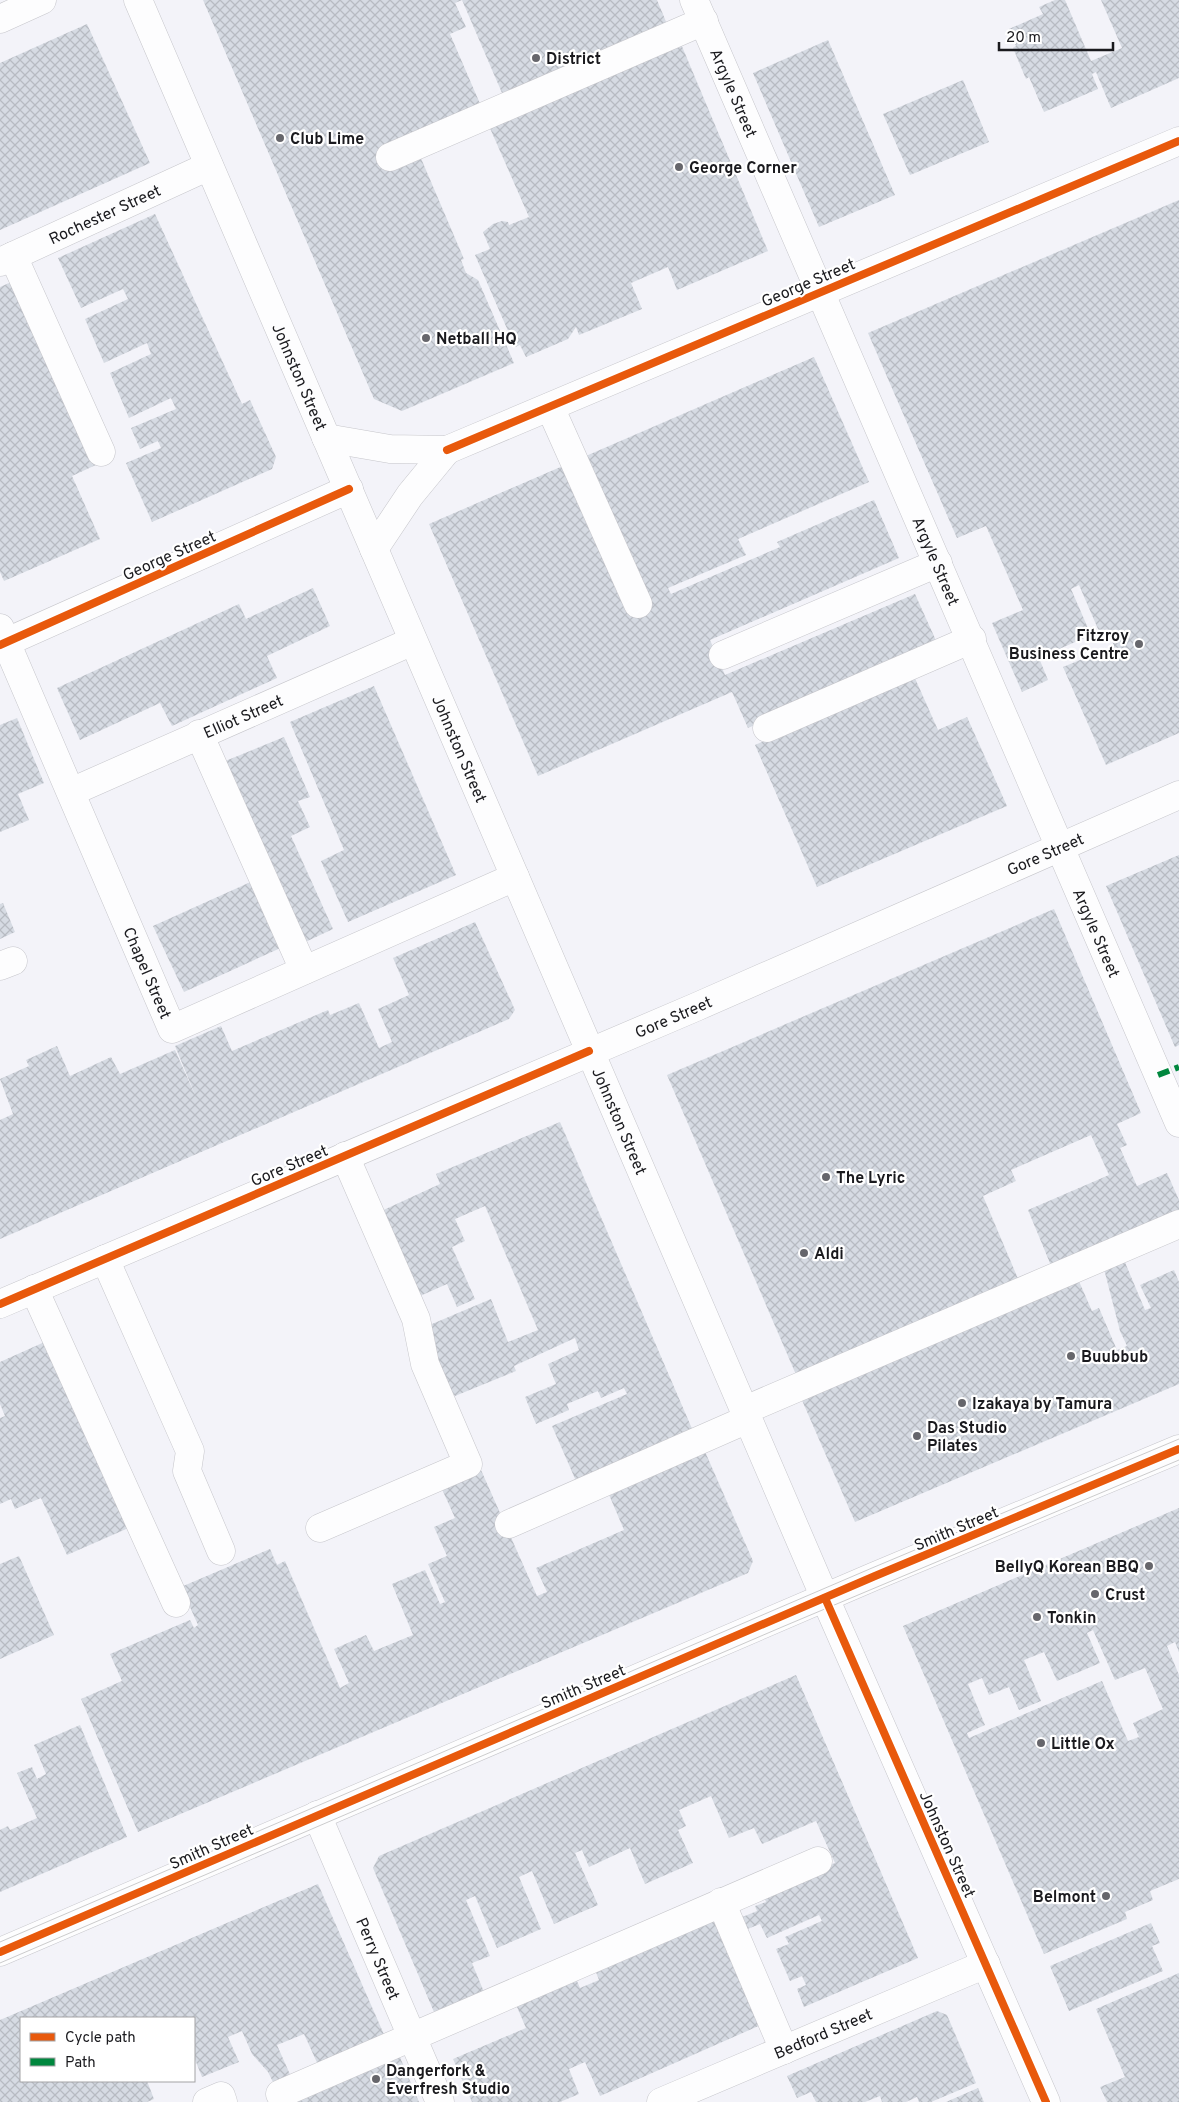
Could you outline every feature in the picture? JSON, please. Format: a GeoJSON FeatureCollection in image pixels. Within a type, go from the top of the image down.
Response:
{"type":"FeatureCollection","features":[{"type":"Feature","properties":{"kind":"street"},"geometry":{"type":"LineString","coordinates":[[0,18],[42,0]]}},
{"type":"Feature","properties":{"kind":"street","name":"Johnston Street"},"geometry":{"type":"LineString","coordinates":[[138,0],[825,1598],[1046,2102]]}},
{"type":"Feature","properties":{"kind":"street"},"geometry":{"type":"LineString","coordinates":[[390,158],[699,11]]}},
{"type":"Feature","properties":{"kind":"street","name":"Argyle Street"},"geometry":{"type":"LineString","coordinates":[[699,11],[1060,845],[1169,1071],[1179,1123]]}},
{"type":"Feature","properties":{"kind":"street","name":"George Street"},"geometry":{"type":"LineString","coordinates":[[326,438],[390,449],[447,450],[1179,141]]}},
{"type":"Feature","properties":{"kind":"street","name":"Rochester Street"},"geometry":{"type":"LineString","coordinates":[[6,259],[209,166]]}},
{"type":"Feature","properties":{"kind":"street"},"geometry":{"type":"LineString","coordinates":[[6,259],[101,452]]}},
{"type":"Feature","properties":{"kind":"street"},"geometry":{"type":"LineString","coordinates":[[550,406],[638,604]]}},
{"type":"Feature","properties":{"kind":"street","name":"George Street"},"geometry":{"type":"LineString","coordinates":[[374,549],[410,495],[447,450]]}},
{"type":"Feature","properties":{"kind":"street","name":"George Street"},"geometry":{"type":"LineString","coordinates":[[2,639],[348,489]]}},
{"type":"Feature","properties":{"kind":"street"},"geometry":{"type":"LineString","coordinates":[[723,655],[938,563]]}},
{"type":"Feature","properties":{"kind":"street","name":"Chapel Street"},"geometry":{"type":"LineString","coordinates":[[2,639],[71,792],[172,1029],[515,877]]}},
{"type":"Feature","properties":{"kind":"street"},"geometry":{"type":"LineString","coordinates":[[767,728],[972,639]]}},
{"type":"Feature","properties":{"kind":"street","name":"Elliot Street"},"geometry":{"type":"LineString","coordinates":[[71,792],[413,641]]}},
{"type":"Feature","properties":{"kind":"street"},"geometry":{"type":"LineString","coordinates":[[200,734],[304,970]]}},
{"type":"Feature","properties":{"kind":"street","name":"Gore Street"},"geometry":{"type":"LineString","coordinates":[[0,1304],[589,1051],[696,1007],[1060,845],[1179,795]]}},
{"type":"Feature","properties":{"kind":"street"},"geometry":{"type":"LineString","coordinates":[[320,1528],[468,1464],[425,1364],[416,1318],[345,1156]]}},
{"type":"Feature","properties":{"kind":"street"},"geometry":{"type":"LineString","coordinates":[[509,1524],[747,1414],[1179,1224]]}},
{"type":"Feature","properties":{"kind":"street"},"geometry":{"type":"LineString","coordinates":[[105,1259],[190,1451],[187,1471],[221,1551]]}},
{"type":"Feature","properties":{"kind":"street"},"geometry":{"type":"LineString","coordinates":[[34,1289],[176,1603]]}},
{"type":"Feature","properties":{"kind":"street","name":"Smith Street"},"geometry":{"type":"LineString","coordinates":[[0,1952],[825,1598],[1179,1449]]}},
{"type":"Feature","properties":{"kind":"street","name":"Perry Street"},"geometry":{"type":"LineString","coordinates":[[317,1815],[440,2102]]}},
{"type":"Feature","properties":{"kind":"street"},"geometry":{"type":"LineString","coordinates":[[280,2094],[818,1861]]}},
{"type":"Feature","properties":{"kind":"street"},"geometry":{"type":"LineString","coordinates":[[721,1902],[784,2050]]}},
{"type":"Feature","properties":{"kind":"street","name":"Bedford Street"},"geometry":{"type":"LineString","coordinates":[[662,2102],[986,1964]]}},
{"type":"Feature","properties":{"kind":"street"},"geometry":{"type":"LineString","coordinates":[[207,2102],[221,2096],[223,2102]]}},
{"type":"Feature","properties":{"kind":"building"},"geometry":{"type":"Polygon","coordinates":[[[203,0],[462,0],[455,3],[466,27],[450,34],[481,106],[420,156],[464,259],[461,260],[466,273],[478,280],[514,363],[402,411],[374,399],[203,0]]]}},
{"type":"Feature","properties":{"kind":"building","name":"District"},"geometry":{"type":"Polygon","coordinates":[[[462,0],[657,0],[667,24],[502,93],[462,0]]]}},
{"type":"Feature","properties":{"kind":"building"},"geometry":{"type":"Polygon","coordinates":[[[1055,0],[1065,0],[1091,61],[1122,48],[1101,0],[1179,0],[1179,78],[1111,108],[1096,72],[1092,74],[1098,89],[1044,112],[1029,77],[1026,79],[1013,48],[1016,46],[1009,29],[1043,14],[1039,7],[1055,0]]]}},
{"type":"Feature","properties":{"kind":"building"},"geometry":{"type":"Polygon","coordinates":[[[87,24],[150,163],[0,230],[0,63],[87,24]]]}},
{"type":"Feature","properties":{"kind":"building"},"geometry":{"type":"Polygon","coordinates":[[[828,40],[895,195],[819,227],[753,73],[828,40]]]}},
{"type":"Feature","properties":{"kind":"building"},"geometry":{"type":"Polygon","coordinates":[[[681,44],[768,251],[677,290],[668,267],[631,283],[642,309],[579,335],[576,327],[568,339],[526,357],[520,345],[515,347],[475,255],[490,249],[483,232],[493,224],[502,221],[508,222],[509,225],[529,217],[489,126],[681,44]]]}},
{"type":"Feature","properties":{"kind":"building"},"geometry":{"type":"Polygon","coordinates":[[[963,80],[989,142],[910,175],[883,114],[963,80]]]}},
{"type":"Feature","properties":{"kind":"building"},"geometry":{"type":"Polygon","coordinates":[[[1179,200],[1179,733],[1106,765],[1063,667],[1114,646],[1109,633],[1101,636],[1079,585],[1071,589],[1091,635],[1039,658],[1048,680],[1022,692],[992,623],[1023,610],[986,526],[957,538],[868,333],[1179,200]]]}},
{"type":"Feature","properties":{"kind":"building"},"geometry":{"type":"Polygon","coordinates":[[[155,214],[242,404],[250,400],[276,457],[272,469],[152,522],[126,463],[161,448],[158,441],[140,449],[131,428],[176,409],[171,398],[129,418],[110,373],[151,354],[147,343],[104,363],[85,319],[128,299],[123,289],[81,308],[58,258],[155,214]]]}},
{"type":"Feature","properties":{"kind":"building"},"geometry":{"type":"Polygon","coordinates":[[[16,280],[98,464],[72,476],[100,539],[4,581],[0,572],[0,287],[16,280]]]}},
{"type":"Feature","properties":{"kind":"building"},"geometry":{"type":"Polygon","coordinates":[[[814,357],[869,482],[738,539],[746,555],[668,588],[671,594],[780,547],[777,542],[874,500],[899,558],[710,640],[725,675],[915,594],[938,645],[748,728],[732,692],[538,776],[429,524],[814,357]]]}},
{"type":"Feature","properties":{"kind":"building"},"geometry":{"type":"Polygon","coordinates":[[[313,588],[330,626],[267,656],[277,678],[172,726],[160,703],[80,740],[57,688],[239,604],[246,619],[313,588]]]}},
{"type":"Feature","properties":{"kind":"building"},"geometry":{"type":"Polygon","coordinates":[[[914,676],[938,730],[967,717],[1007,806],[817,887],[755,745],[914,676]]]}},
{"type":"Feature","properties":{"kind":"building"},"geometry":{"type":"Polygon","coordinates":[[[374,686],[456,875],[348,922],[321,861],[344,850],[290,722],[374,686]]]}},
{"type":"Feature","properties":{"kind":"building"},"geometry":{"type":"Polygon","coordinates":[[[17,718],[44,783],[18,794],[29,820],[0,832],[0,725],[17,718]]]}},
{"type":"Feature","properties":{"kind":"building"},"geometry":{"type":"Polygon","coordinates":[[[284,737],[310,797],[298,801],[310,827],[291,836],[333,929],[301,944],[223,762],[284,737]]]}},
{"type":"Feature","properties":{"kind":"building"},"geometry":{"type":"Polygon","coordinates":[[[1179,855],[1179,1045],[1175,1047],[1106,886],[1179,855]]]}},
{"type":"Feature","properties":{"kind":"building"},"geometry":{"type":"Polygon","coordinates":[[[255,880],[285,946],[184,992],[153,926],[255,880]]]}},
{"type":"Feature","properties":{"kind":"building"},"geometry":{"type":"Polygon","coordinates":[[[3,903],[15,932],[0,939],[0,904],[3,903]]]}},
{"type":"Feature","properties":{"kind":"building"},"geometry":{"type":"Polygon","coordinates":[[[1054,909],[1141,1113],[1117,1124],[1127,1145],[1120,1148],[1137,1186],[1167,1173],[1179,1200],[1179,1213],[1052,1268],[1028,1210],[1109,1175],[1091,1135],[1011,1170],[1016,1181],[983,1196],[1019,1281],[797,1377],[667,1075],[1054,909]]]}},
{"type":"Feature","properties":{"kind":"building"},"geometry":{"type":"Polygon","coordinates":[[[475,922],[515,1010],[509,1019],[0,1239],[0,1120],[13,1114],[0,1079],[29,1066],[26,1060],[57,1046],[70,1076],[111,1057],[120,1074],[175,1050],[196,1097],[175,1046],[221,1026],[232,1051],[328,1010],[330,1015],[359,1003],[379,1048],[392,1042],[378,1009],[409,995],[393,958],[475,922]]]}},
{"type":"Feature","properties":{"kind":"building"},"geometry":{"type":"Polygon","coordinates":[[[560,1122],[693,1431],[576,1481],[552,1426],[627,1394],[624,1388],[601,1398],[598,1391],[567,1404],[569,1410],[536,1424],[525,1397],[556,1384],[548,1364],[579,1350],[575,1338],[514,1366],[516,1371],[455,1396],[440,1374],[430,1349],[432,1324],[491,1299],[508,1342],[538,1330],[485,1206],[455,1219],[465,1241],[452,1247],[475,1299],[457,1307],[447,1284],[420,1296],[377,1213],[440,1184],[436,1174],[560,1122]]]}},
{"type":"Feature","properties":{"kind":"building"},"geometry":{"type":"Polygon","coordinates":[[[1124,1260],[1145,1310],[1151,1308],[1140,1285],[1174,1270],[1179,1282],[1179,1384],[855,1522],[801,1398],[1078,1279],[1092,1311],[1099,1308],[1117,1350],[1127,1346],[1120,1331],[1104,1269],[1124,1260]]]}},
{"type":"Feature","properties":{"kind":"building"},"geometry":{"type":"Polygon","coordinates":[[[49,1340],[133,1526],[67,1555],[41,1498],[15,1509],[11,1499],[0,1504],[0,1418],[5,1416],[0,1404],[0,1362],[49,1340]]]}},
{"type":"Feature","properties":{"kind":"building"},"geometry":{"type":"Polygon","coordinates":[[[703,1447],[753,1561],[748,1573],[138,1832],[81,1699],[122,1681],[110,1654],[190,1620],[194,1628],[198,1625],[181,1587],[270,1549],[277,1565],[285,1561],[340,1688],[349,1683],[334,1649],[366,1635],[374,1651],[413,1635],[392,1584],[425,1570],[440,1604],[445,1602],[428,1564],[447,1556],[434,1527],[455,1518],[441,1487],[481,1470],[537,1596],[547,1592],[536,1568],[624,1530],[607,1490],[703,1447]]]}},
{"type":"Feature","properties":{"kind":"building"},"geometry":{"type":"Polygon","coordinates":[[[1179,1508],[1179,1652],[1175,1642],[1167,1646],[1179,1675],[1179,1879],[1150,1891],[1153,1900],[1125,1912],[1127,1919],[1044,1954],[903,1626],[1179,1508]],[[1093,1630],[1087,1633],[1100,1663],[1057,1681],[1044,1652],[1024,1660],[1041,1701],[1019,1710],[1009,1687],[989,1695],[982,1678],[968,1684],[985,1725],[967,1733],[969,1738],[1102,1681],[1128,1741],[1139,1737],[1133,1723],[1163,1709],[1145,1668],[1115,1680],[1093,1630]]]}},
{"type":"Feature","properties":{"kind":"building"},"geometry":{"type":"Polygon","coordinates":[[[19,1556],[54,1635],[0,1659],[0,1564],[19,1556]]]}},
{"type":"Feature","properties":{"kind":"building"},"geometry":{"type":"Polygon","coordinates":[[[796,1675],[918,1958],[804,2007],[797,1989],[806,1985],[802,1976],[790,1981],[776,1949],[789,1944],[785,1937],[822,1921],[819,1915],[767,1938],[760,1924],[740,1932],[735,1920],[757,1911],[755,1906],[766,1902],[763,1894],[835,1863],[816,1821],[762,1844],[754,1828],[729,1838],[711,1796],[679,1810],[686,1826],[678,1830],[693,1863],[645,1884],[630,1848],[589,1867],[582,1850],[575,1853],[598,1905],[554,1924],[532,1871],[519,1877],[541,1929],[497,1948],[475,1896],[466,1900],[490,1956],[472,1963],[484,1992],[434,2012],[373,1868],[379,1856],[796,1675]]]}},
{"type":"Feature","properties":{"kind":"building"},"geometry":{"type":"Polygon","coordinates":[[[80,1725],[127,1837],[0,1892],[0,1830],[8,1826],[10,1830],[37,1818],[17,1773],[32,1767],[37,1779],[46,1774],[34,1745],[80,1725]]]}},
{"type":"Feature","properties":{"kind":"building"},"geometry":{"type":"Polygon","coordinates":[[[318,1884],[386,2039],[319,2067],[304,2034],[277,2045],[292,2079],[275,2086],[268,2072],[252,2054],[242,2031],[228,2037],[239,2062],[202,2077],[195,2060],[195,2017],[20,2017],[20,2082],[147,2082],[154,2099],[147,2102],[0,2102],[0,2020],[318,1884]]]}},
{"type":"Feature","properties":{"kind":"building"},"geometry":{"type":"Polygon","coordinates":[[[709,1916],[718,1922],[763,2024],[600,2096],[585,2062],[569,2069],[579,2094],[560,2102],[472,2102],[453,2059],[526,2028],[514,2000],[574,1974],[580,1988],[599,1980],[594,1967],[709,1916]]]}},
{"type":"Feature","properties":{"kind":"building"},"geometry":{"type":"Polygon","coordinates":[[[1151,1923],[1160,1943],[1152,1946],[1163,1971],[1069,2011],[1050,1966],[1151,1923]]]}},
{"type":"Feature","properties":{"kind":"building"},"geometry":{"type":"Polygon","coordinates":[[[1179,1973],[1179,2102],[1107,2102],[1100,2087],[1125,2077],[1096,2009],[1179,1973]]]}},
{"type":"Feature","properties":{"kind":"building"},"geometry":{"type":"Polygon","coordinates":[[[937,2011],[947,2015],[976,2083],[931,2102],[919,2102],[917,2097],[906,2102],[882,2102],[880,2096],[865,2102],[816,2102],[811,2092],[797,2098],[787,2076],[937,2011]]]}},
{"type":"Feature","properties":{"kind":"building","name":"Dangerfork & Everfresh Studio"},"geometry":{"type":"Polygon","coordinates":[[[399,2055],[419,2102],[287,2102],[399,2055]]]}},
{"type":"Feature","properties":{"kind":"building"},"geometry":{"type":"Polygon","coordinates":[[[978,2088],[984,2102],[946,2102],[978,2088]]]}},
{"type":"Feature","properties":{"kind":"tram line"},"geometry":{"type":"LineString","coordinates":[[0,1942],[872,1568],[1179,1439]]}},
{"type":"Feature","properties":{"kind":"tram line"},"geometry":{"type":"LineString","coordinates":[[0,1963],[782,1627],[1179,1460]]}},
{"type":"Feature","properties":{"kind":"marked path"},"geometry":{"type":"LineString","coordinates":[[1158,1075],[1179,1067]]}},
{"type":"Feature","properties":{"kind":"cycle path"},"geometry":{"type":"LineString","coordinates":[[447,450],[1179,141]]}},
{"type":"Feature","properties":{"kind":"cycle path"},"geometry":{"type":"LineString","coordinates":[[0,645],[349,489]]}},
{"type":"Feature","properties":{"kind":"cycle path"},"geometry":{"type":"LineString","coordinates":[[0,1304],[589,1051]]}},
{"type":"Feature","properties":{"kind":"cycle path"},"geometry":{"type":"LineString","coordinates":[[0,1952],[875,1576],[1179,1449]]}},
{"type":"Feature","properties":{"kind":"cycle path"},"geometry":{"type":"LineString","coordinates":[[825,1598],[1046,2102]]}},
{"type":"Feature","properties":{"kind":"place","name":"District"},"geometry":{"type":"Point","coordinates":[536,58]}},
{"type":"Feature","properties":{"kind":"place","name":"Club Lime"},"geometry":{"type":"Point","coordinates":[280,138]}},
{"type":"Feature","properties":{"kind":"place","name":"George Corner"},"geometry":{"type":"Point","coordinates":[679,167]}},
{"type":"Feature","properties":{"kind":"place","name":"Netball HQ"},"geometry":{"type":"Point","coordinates":[426,338]}},
{"type":"Feature","properties":{"kind":"place","name":"Fitzroy Business Centre"},"geometry":{"type":"Point","coordinates":[1139,644]}},
{"type":"Feature","properties":{"kind":"place","name":"The Lyric"},"geometry":{"type":"Point","coordinates":[826,1177]}},
{"type":"Feature","properties":{"kind":"place","name":"Aldi"},"geometry":{"type":"Point","coordinates":[804,1253]}},
{"type":"Feature","properties":{"kind":"place","name":"Buubbub"},"geometry":{"type":"Point","coordinates":[1071,1356]}},
{"type":"Feature","properties":{"kind":"place","name":"Izakaya by Tamura"},"geometry":{"type":"Point","coordinates":[962,1403]}},
{"type":"Feature","properties":{"kind":"place","name":"Das Studio Pilates"},"geometry":{"type":"Point","coordinates":[917,1436]}},
{"type":"Feature","properties":{"kind":"place","name":"BellyQ Korean BBQ"},"geometry":{"type":"Point","coordinates":[1149,1566]}},
{"type":"Feature","properties":{"kind":"place","name":"Crust"},"geometry":{"type":"Point","coordinates":[1095,1594]}},
{"type":"Feature","properties":{"kind":"place","name":"Tonkin"},"geometry":{"type":"Point","coordinates":[1037,1617]}},
{"type":"Feature","properties":{"kind":"place","name":"Little Ox"},"geometry":{"type":"Point","coordinates":[1041,1743]}},
{"type":"Feature","properties":{"kind":"place","name":"Belmont"},"geometry":{"type":"Point","coordinates":[1106,1896]}},
{"type":"Feature","properties":{"kind":"place","name":"Dangerfork & Everfresh Studio"},"geometry":{"type":"Point","coordinates":[376,2079]}}]}
